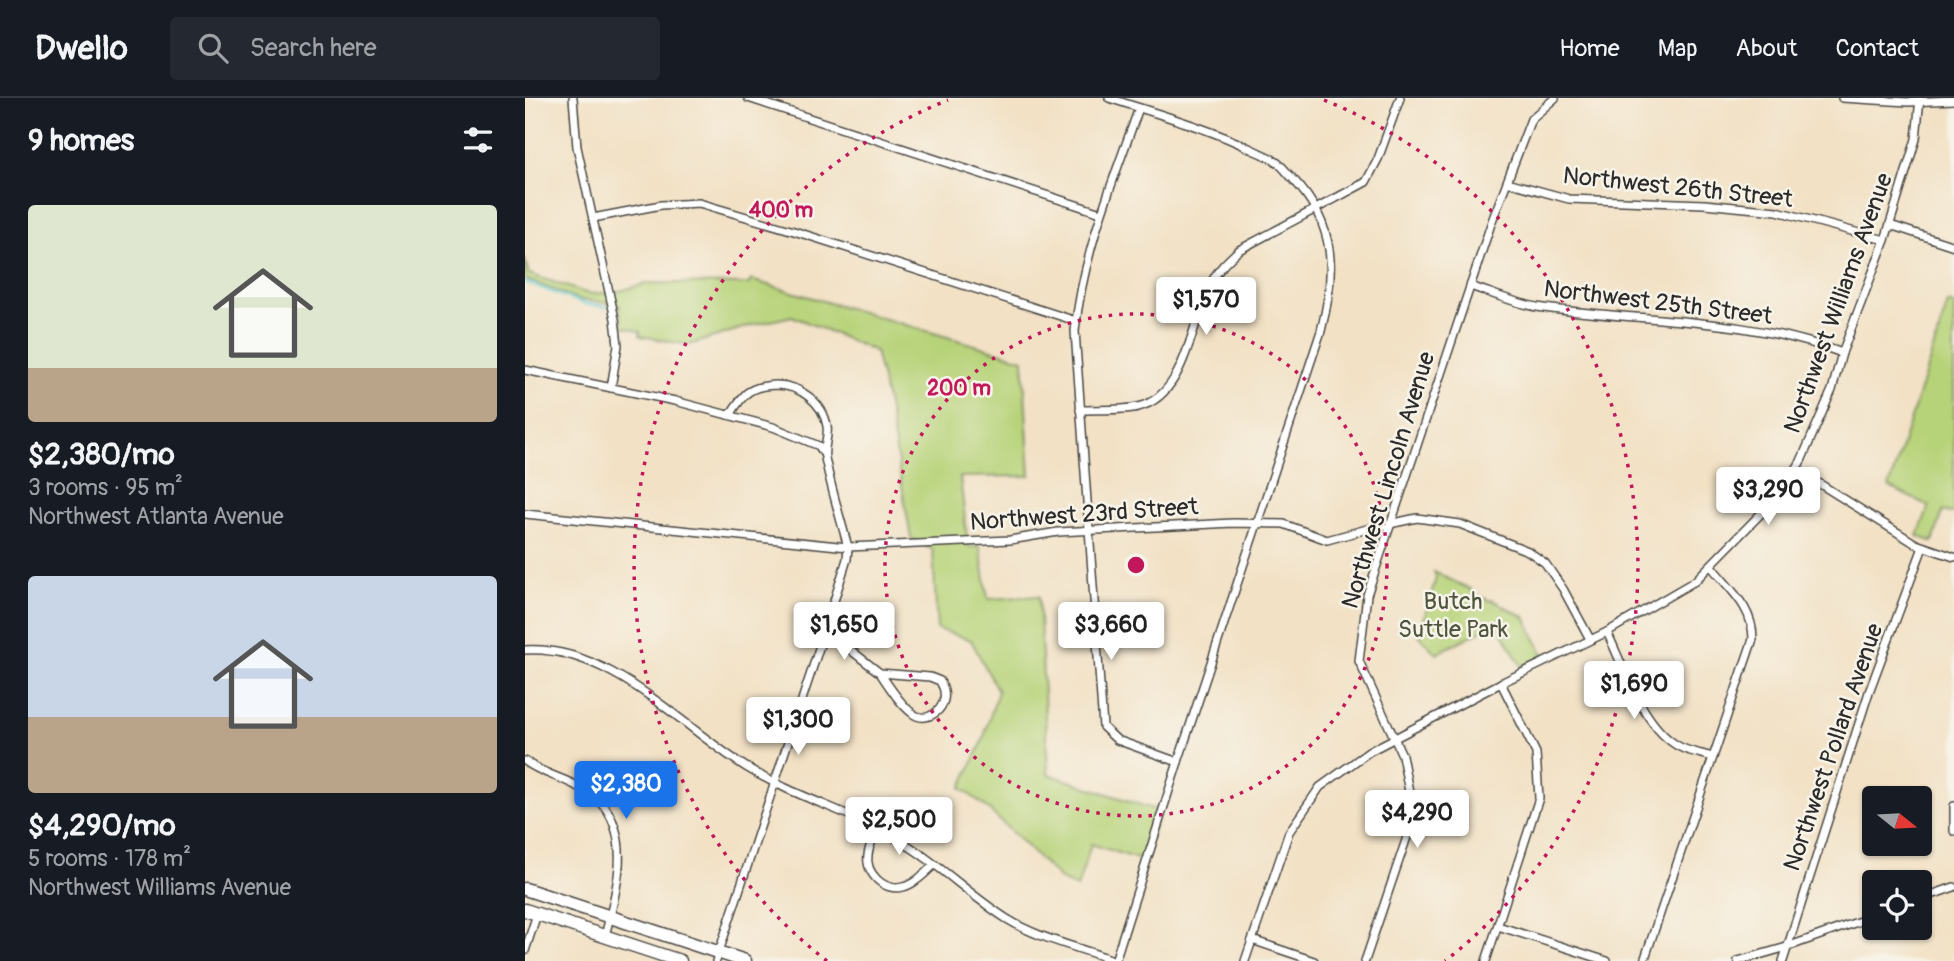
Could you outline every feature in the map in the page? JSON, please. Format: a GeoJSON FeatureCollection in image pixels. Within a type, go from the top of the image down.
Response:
{"type":"FeatureCollection","features":[{"type":"Feature","properties":{"kind":"main road"},"geometry":{"type":"LineString","coordinates":[[525,889],[717,957],[745,961]]}},
{"type":"Feature","properties":{"kind":"main road"},"geometry":{"type":"LineString","coordinates":[[531,912],[605,936],[656,957],[680,961]]}},
{"type":"Feature","properties":{"kind":"street"},"geometry":{"type":"LineString","coordinates":[[573,98],[577,147],[611,297],[618,345],[611,388]]}},
{"type":"Feature","properties":{"kind":"street"},"geometry":{"type":"LineString","coordinates":[[748,98],[1101,213]]}},
{"type":"Feature","properties":{"kind":"street"},"geometry":{"type":"LineString","coordinates":[[525,650],[550,650],[593,663],[639,689],[746,767],[904,843],[1007,919],[1037,934],[1115,961],[1328,304],[1331,276],[1327,233],[1317,210],[1304,191],[1276,161],[1225,136],[1109,98]]}},
{"type":"Feature","properties":{"kind":"street","name":"Northwest Lincoln Avenue"},"geometry":{"type":"LineString","coordinates":[[1394,738],[1359,661],[1367,595],[1507,182],[1531,119],[1555,98]]}},
{"type":"Feature","properties":{"kind":"street"},"geometry":{"type":"LineString","coordinates":[[1842,98],[1954,100]]}},
{"type":"Feature","properties":{"kind":"street"},"geometry":{"type":"LineString","coordinates":[[1080,410],[1139,407],[1168,390],[1177,374],[1211,283],[1223,265],[1239,250],[1366,182],[1378,159],[1399,100]]}},
{"type":"Feature","properties":{"kind":"street","name":"Northwest Williams Avenue"},"geometry":{"type":"LineString","coordinates":[[1394,738],[1607,632],[1695,581],[1782,492],[1796,470],[1832,390],[1842,353],[1885,240],[1916,139],[1920,100]]}},
{"type":"Feature","properties":{"kind":"street"},"geometry":{"type":"LineString","coordinates":[[1139,108],[1101,213],[1079,289],[1076,321],[1080,410],[1103,727],[1117,740],[1178,762]]}},
{"type":"Feature","properties":{"kind":"street","name":"Northwest 26th Street"},"geometry":{"type":"LineString","coordinates":[[1507,182],[1569,199],[1704,204],[1777,211],[1885,240]]}},
{"type":"Feature","properties":{"kind":"street"},"geometry":{"type":"LineString","coordinates":[[593,218],[661,205],[699,203],[1076,321]]}},
{"type":"Feature","properties":{"kind":"street"},"geometry":{"type":"LineString","coordinates":[[1890,225],[1954,246]]}},
{"type":"Feature","properties":{"kind":"street","name":"Northwest 25th Street"},"geometry":{"type":"LineString","coordinates":[[1470,286],[1534,306],[1737,326],[1842,353]]}},
{"type":"Feature","properties":{"kind":"street"},"geometry":{"type":"LineString","coordinates":[[525,370],[773,427],[806,439],[819,446],[824,454],[848,547],[847,559],[717,957]]}},
{"type":"Feature","properties":{"kind":"street"},"geometry":{"type":"LineString","coordinates":[[730,415],[741,397],[749,390],[782,385],[796,388],[818,405],[827,426],[824,454]]}},
{"type":"Feature","properties":{"kind":"street"},"geometry":{"type":"LineString","coordinates":[[1796,470],[1923,547],[1954,557]]}},
{"type":"Feature","properties":{"kind":"street","name":"Northwest 23rd Street"},"geometry":{"type":"LineString","coordinates":[[525,514],[848,547],[1010,540],[1058,532],[1258,524],[1284,524],[1327,540],[1417,518],[1460,524],[1528,551],[1545,564],[1563,589],[1590,639]]}},
{"type":"Feature","properties":{"kind":"street","name":"Northwest Pollard Avenue"},"geometry":{"type":"LineString","coordinates":[[1783,961],[1870,692],[1923,547]]}},
{"type":"Feature","properties":{"kind":"street"},"geometry":{"type":"LineString","coordinates":[[1644,961],[1752,639],[1753,624],[1748,610],[1711,566]]}},
{"type":"Feature","properties":{"kind":"street"},"geometry":{"type":"LineString","coordinates":[[825,630],[880,673],[911,713],[920,718],[928,717],[937,712],[943,704],[945,693],[940,681],[930,677],[880,673]]}},
{"type":"Feature","properties":{"kind":"street"},"geometry":{"type":"LineString","coordinates":[[1607,632],[1649,720],[1667,739],[1681,747],[1713,757]]}},
{"type":"Feature","properties":{"kind":"street"},"geometry":{"type":"LineString","coordinates":[[1486,961],[1539,798],[1536,753],[1501,683]]}},
{"type":"Feature","properties":{"kind":"street"},"geometry":{"type":"LineString","coordinates":[[1245,961],[1289,832],[1319,787],[1370,751],[1394,738],[1402,755],[1409,792],[1409,831],[1365,961]]}},
{"type":"Feature","properties":{"kind":"street"},"geometry":{"type":"LineString","coordinates":[[525,761],[573,784],[602,804],[610,817],[621,866],[605,936]]}},
{"type":"Feature","properties":{"kind":"street"},"geometry":{"type":"LineString","coordinates":[[1954,806],[1954,831]]}},
{"type":"Feature","properties":{"kind":"street"},"geometry":{"type":"LineString","coordinates":[[877,829],[868,855],[868,868],[879,881],[898,888],[905,887],[934,865]]}},
{"type":"Feature","properties":{"kind":"street"},"geometry":{"type":"LineString","coordinates":[[1932,895],[1954,887]]}},
{"type":"Feature","properties":{"kind":"street"},"geometry":{"type":"LineString","coordinates":[[525,951],[531,912]]}},
{"type":"Feature","properties":{"kind":"street"},"geometry":{"type":"LineString","coordinates":[[1738,961],[1862,920]]}},
{"type":"Feature","properties":{"kind":"street"},"geometry":{"type":"LineString","coordinates":[[1498,926],[1607,961]]}},
{"type":"Feature","properties":{"kind":"street"},"geometry":{"type":"LineString","coordinates":[[1252,940],[1314,961]]}},
{"type":"Feature","properties":{"kind":"green space"},"geometry":{"type":"Polygon","coordinates":[[[525,258],[529,274],[589,294],[616,292],[649,283],[749,284],[751,280],[1023,359],[1030,476],[960,477],[968,547],[980,547],[988,599],[1039,596],[1048,774],[1159,811],[1144,861],[1091,844],[1077,888],[1061,880],[984,805],[961,788],[982,743],[998,691],[971,640],[937,629],[933,550],[911,538],[888,405],[875,351],[792,316],[689,345],[640,336],[640,331],[622,326],[619,304],[580,300],[525,279],[525,258]]]}},
{"type":"Feature","properties":{"kind":"green space"},"geometry":{"type":"Polygon","coordinates":[[[1948,303],[1954,305],[1954,514],[1943,511],[1933,542],[1918,536],[1929,506],[1889,487],[1948,303]]]}},
{"type":"Feature","properties":{"kind":"green space","name":"Butch Suttle Park"},"geometry":{"type":"Polygon","coordinates":[[[1434,572],[1525,617],[1544,656],[1522,667],[1497,622],[1436,654],[1419,635],[1436,578],[1434,572]]]}},
{"type":"Feature","properties":{"kind":"waterway"},"geometry":{"type":"LineString","coordinates":[[525,282],[585,304],[607,307]]}}]}
